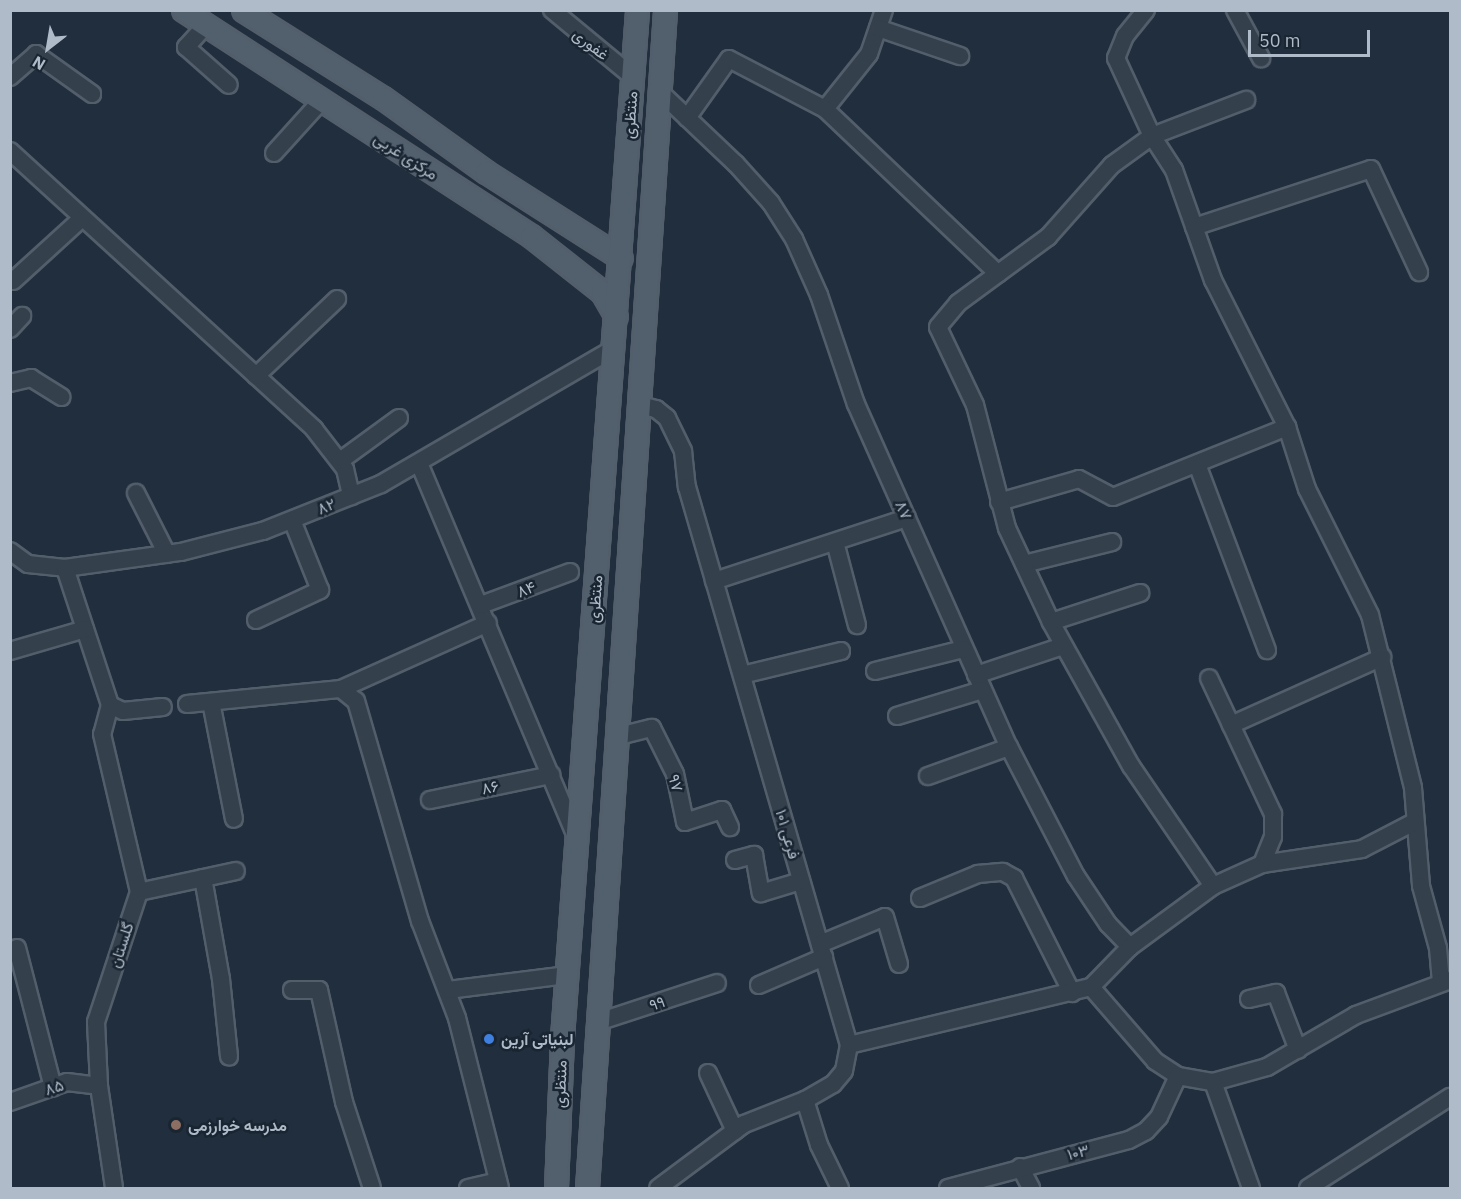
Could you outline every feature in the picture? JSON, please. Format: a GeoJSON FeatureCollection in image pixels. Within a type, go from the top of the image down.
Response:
{"type":"FeatureCollection","features":[{"type":"Feature","properties":{"kind":"main road","name":"مرکزی غربی"},"geometry":{"type":"LineString","coordinates":[[183,10],[531,236],[602,292],[616,316]]}},
{"type":"Feature","properties":{"kind":"main road","name":"مرکزی غربی"},"geometry":{"type":"LineString","coordinates":[[243,10],[383,98],[486,172],[621,258]]}},
{"type":"Feature","properties":{"kind":"main road","name":"منتظری"},"geometry":{"type":"LineString","coordinates":[[556,1188],[566,975],[621,258],[637,10]]}},
{"type":"Feature","properties":{"kind":"main road","name":"منتظری"},"geometry":{"type":"LineString","coordinates":[[587,1188],[665,10]]}},
{"type":"Feature","properties":{"kind":"street","name":"غفوری"},"geometry":{"type":"LineString","coordinates":[[552,10],[633,76]]}},
{"type":"Feature","properties":{"kind":"street"},"geometry":{"type":"LineString","coordinates":[[825,109],[869,54],[884,10]]}},
{"type":"Feature","properties":{"kind":"street"},"geometry":{"type":"LineString","coordinates":[[1091,987],[1155,1061],[1178,1076],[1214,1082],[1267,1067],[1356,1015],[1446,981],[1421,886],[1413,788],[1370,615],[1307,489],[1287,427],[1213,280],[1174,170],[1152,136],[1116,58],[1125,36],[1146,10]]}},
{"type":"Feature","properties":{"kind":"street"},"geometry":{"type":"LineString","coordinates":[[1234,10],[1261,57]]}},
{"type":"Feature","properties":{"kind":"street"},"geometry":{"type":"LineString","coordinates":[[206,25],[186,47],[229,85]]}},
{"type":"Feature","properties":{"kind":"street"},"geometry":{"type":"LineString","coordinates":[[878,28],[960,56]]}},
{"type":"Feature","properties":{"kind":"street"},"geometry":{"type":"LineString","coordinates":[[10,77],[36,54],[92,94]]}},
{"type":"Feature","properties":{"kind":"street"},"geometry":{"type":"LineString","coordinates":[[687,118],[729,59],[825,109],[998,274]]}},
{"type":"Feature","properties":{"kind":"street","name":"۸۷"},"geometry":{"type":"LineString","coordinates":[[659,91],[771,203],[794,239],[819,295],[856,404],[963,649],[1009,747],[1076,876],[1108,924],[1130,947]]}},
{"type":"Feature","properties":{"kind":"street"},"geometry":{"type":"LineString","coordinates":[[1213,886],[1131,766],[1051,622],[999,502],[989,447],[975,405],[938,327],[958,303],[1048,237],[1112,165],[1152,136],[1246,100]]}},
{"type":"Feature","properties":{"kind":"street"},"geometry":{"type":"LineString","coordinates":[[274,153],[321,101]]}},
{"type":"Feature","properties":{"kind":"street"},"geometry":{"type":"LineString","coordinates":[[10,151],[314,429],[340,461],[351,496]]}},
{"type":"Feature","properties":{"kind":"street"},"geometry":{"type":"LineString","coordinates":[[1194,228],[1371,169],[1419,272]]}},
{"type":"Feature","properties":{"kind":"street"},"geometry":{"type":"LineString","coordinates":[[13,281],[82,218]]}},
{"type":"Feature","properties":{"kind":"street"},"geometry":{"type":"LineString","coordinates":[[256,376],[337,299]]}},
{"type":"Feature","properties":{"kind":"street"},"geometry":{"type":"LineString","coordinates":[[10,329],[22,316]]}},
{"type":"Feature","properties":{"kind":"street","name":"۸۲"},"geometry":{"type":"LineString","coordinates":[[10,551],[28,564],[65,568],[166,554],[263,531],[351,496],[419,463],[613,349]]}},
{"type":"Feature","properties":{"kind":"street"},"geometry":{"type":"LineString","coordinates":[[10,383],[31,378],[62,397]]}},
{"type":"Feature","properties":{"kind":"street","name":"فرعی ۱۰۱"},"geometry":{"type":"LineString","coordinates":[[638,404],[656,408],[676,432],[687,487],[849,1045]]}},
{"type":"Feature","properties":{"kind":"street"},"geometry":{"type":"LineString","coordinates":[[340,461],[399,418]]}},
{"type":"Feature","properties":{"kind":"street"},"geometry":{"type":"LineString","coordinates":[[999,502],[1079,479],[1113,498],[1287,427]]}},
{"type":"Feature","properties":{"kind":"street"},"geometry":{"type":"LineString","coordinates":[[419,463],[489,623],[577,838]]}},
{"type":"Feature","properties":{"kind":"street"},"geometry":{"type":"LineString","coordinates":[[1197,464],[1267,650]]}},
{"type":"Feature","properties":{"kind":"street"},"geometry":{"type":"LineString","coordinates":[[136,493],[166,554]]}},
{"type":"Feature","properties":{"kind":"street"},"geometry":{"type":"LineString","coordinates":[[714,581],[907,518]]}},
{"type":"Feature","properties":{"kind":"street"},"geometry":{"type":"LineString","coordinates":[[256,620],[320,590],[292,520]]}},
{"type":"Feature","properties":{"kind":"street"},"geometry":{"type":"LineString","coordinates":[[835,542],[857,625]]}},
{"type":"Feature","properties":{"kind":"street"},"geometry":{"type":"LineString","coordinates":[[1024,564],[1112,542]]}},
{"type":"Feature","properties":{"kind":"street"},"geometry":{"type":"LineString","coordinates":[[65,568],[110,705],[102,734],[139,892],[236,871]]}},
{"type":"Feature","properties":{"kind":"street","name":"۸۴"},"geometry":{"type":"LineString","coordinates":[[481,605],[570,572]]}},
{"type":"Feature","properties":{"kind":"street"},"geometry":{"type":"LineString","coordinates":[[1051,622],[1140,593]]}},
{"type":"Feature","properties":{"kind":"street"},"geometry":{"type":"LineString","coordinates":[[187,704],[341,689],[489,623]]}},
{"type":"Feature","properties":{"kind":"street"},"geometry":{"type":"LineString","coordinates":[[10,651],[85,629]]}},
{"type":"Feature","properties":{"kind":"street"},"geometry":{"type":"LineString","coordinates":[[897,716],[1063,646]]}},
{"type":"Feature","properties":{"kind":"street"},"geometry":{"type":"LineString","coordinates":[[875,671],[963,649]]}},
{"type":"Feature","properties":{"kind":"street"},"geometry":{"type":"LineString","coordinates":[[742,675],[841,651]]}},
{"type":"Feature","properties":{"kind":"street"},"geometry":{"type":"LineString","coordinates":[[1231,725],[1382,657]]}},
{"type":"Feature","properties":{"kind":"street"},"geometry":{"type":"LineString","coordinates":[[1209,678],[1273,814],[1273,837],[1262,864]]}},
{"type":"Feature","properties":{"kind":"street"},"geometry":{"type":"LineString","coordinates":[[341,689],[350,693],[361,712],[420,921],[448,990],[499,1185],[468,1188]]}},
{"type":"Feature","properties":{"kind":"street"},"geometry":{"type":"LineString","coordinates":[[211,702],[234,819]]}},
{"type":"Feature","properties":{"kind":"street"},"geometry":{"type":"LineString","coordinates":[[110,705],[123,711],[163,706]]}},
{"type":"Feature","properties":{"kind":"street","name":"۹۷"},"geometry":{"type":"LineString","coordinates":[[615,738],[652,728],[675,774],[685,822],[722,810],[730,827]]}},
{"type":"Feature","properties":{"kind":"street"},"geometry":{"type":"LineString","coordinates":[[928,776],[1009,747]]}},
{"type":"Feature","properties":{"kind":"street","name":"۸۶"},"geometry":{"type":"LineString","coordinates":[[430,800],[551,775]]}},
{"type":"Feature","properties":{"kind":"street"},"geometry":{"type":"LineString","coordinates":[[658,1188],[735,1131],[805,1100],[833,1084],[844,1071],[849,1045],[1091,987],[1130,947],[1213,886],[1262,864],[1362,849],[1414,822]]}},
{"type":"Feature","properties":{"kind":"street"},"geometry":{"type":"LineString","coordinates":[[735,860],[754,855],[761,893],[801,881]]}},
{"type":"Feature","properties":{"kind":"street"},"geometry":{"type":"LineString","coordinates":[[920,898],[978,874],[1003,872],[1014,878],[1072,993]]}},
{"type":"Feature","properties":{"kind":"street"},"geometry":{"type":"LineString","coordinates":[[203,878],[221,979],[229,1057]]}},
{"type":"Feature","properties":{"kind":"street","name":"گلستان"},"geometry":{"type":"LineString","coordinates":[[114,1188],[99,1086],[96,1022],[139,892]]}},
{"type":"Feature","properties":{"kind":"street"},"geometry":{"type":"LineString","coordinates":[[759,985],[885,917],[899,964]]}},
{"type":"Feature","properties":{"kind":"street"},"geometry":{"type":"LineString","coordinates":[[17,948],[53,1087]]}},
{"type":"Feature","properties":{"kind":"street"},"geometry":{"type":"LineString","coordinates":[[448,990],[566,975]]}},
{"type":"Feature","properties":{"kind":"street","name":"۹۹"},"geometry":{"type":"LineString","coordinates":[[598,1022],[717,983]]}},
{"type":"Feature","properties":{"kind":"street"},"geometry":{"type":"LineString","coordinates":[[292,990],[320,990],[344,1102],[372,1188]]}},
{"type":"Feature","properties":{"kind":"street"},"geometry":{"type":"LineString","coordinates":[[1249,999],[1276,993],[1298,1050]]}},
{"type":"Feature","properties":{"kind":"street"},"geometry":{"type":"LineString","coordinates":[[708,1073],[735,1131]]}},
{"type":"Feature","properties":{"kind":"street","name":"۱۰۳"},"geometry":{"type":"LineString","coordinates":[[948,1188],[1020,1167],[1129,1140],[1146,1131],[1159,1117],[1178,1076]]}},
{"type":"Feature","properties":{"kind":"street","name":"۸۵"},"geometry":{"type":"LineString","coordinates":[[10,1102],[67,1082],[99,1086]]}},
{"type":"Feature","properties":{"kind":"street"},"geometry":{"type":"LineString","coordinates":[[1214,1082],[1251,1188]]}},
{"type":"Feature","properties":{"kind":"street"},"geometry":{"type":"LineString","coordinates":[[1308,1188],[1450,1097]]}},
{"type":"Feature","properties":{"kind":"street"},"geometry":{"type":"LineString","coordinates":[[805,1100],[819,1145],[840,1188]]}},
{"type":"Feature","properties":{"kind":"street"},"geometry":{"type":"LineString","coordinates":[[1020,1167],[1031,1188]]}},
{"type":"Feature","properties":{"kind":"place","name":"لبنیاتی آرین"},"geometry":{"type":"Point","coordinates":[489,1039]}},
{"type":"Feature","properties":{"kind":"place","name":"مدرسه خوارزمی"},"geometry":{"type":"Point","coordinates":[176,1125]}}]}
